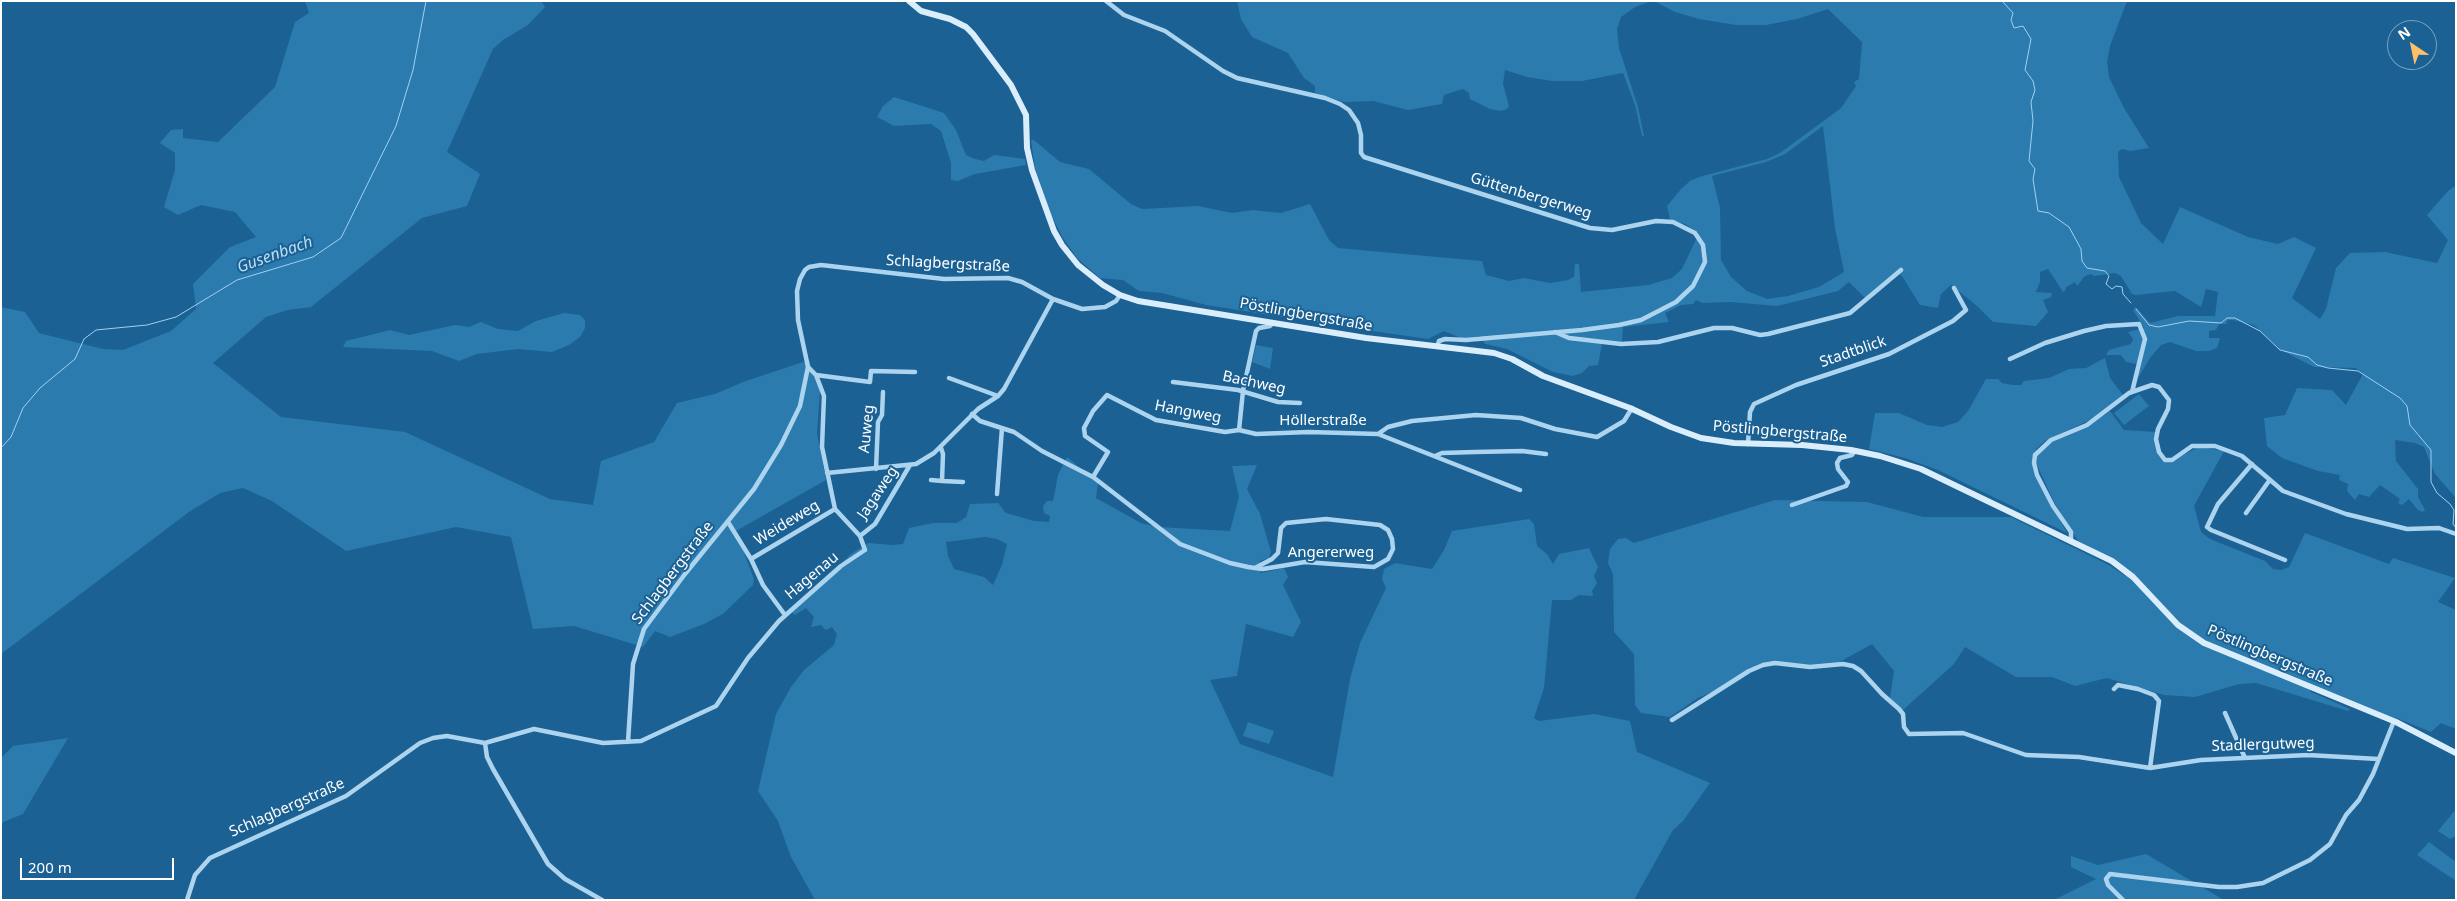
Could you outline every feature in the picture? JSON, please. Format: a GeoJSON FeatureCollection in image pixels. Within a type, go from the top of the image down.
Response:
{"type":"FeatureCollection","features":[{"type":"Feature","properties":{"kind":"main road","name":"Pöstlingbergstraße"},"geometry":{"type":"LineString","coordinates":[[909,1],[921,11],[950,19],[966,27],[1011,85],[1026,115],[1028,148],[1032,170],[1054,231],[1062,245],[1078,265],[1103,285],[1120,295],[1138,301],[1273,321],[1366,338],[1500,354],[1543,376],[1632,408],[1670,427],[1701,438],[1855,451],[1880,456],[1936,475],[2071,541],[2126,571],[2178,625],[2204,643],[2394,721],[2456,753]]}},
{"type":"Feature","properties":{"kind":"street","name":"Güttenbergerweg"},"geometry":{"type":"LineString","coordinates":[[1106,1],[1124,15],[1165,31],[1230,75],[1340,104],[1349,110],[1358,123],[1362,154],[1370,159],[1590,228],[1612,230],[1666,221],[1686,226],[1698,236],[1705,251],[1703,268],[1693,286],[1676,302],[1649,316],[1625,324],[1555,332],[1466,340],[1445,338],[1439,341],[1437,346]]}},
{"type":"Feature","properties":{"kind":"street","name":"Schlagbergstraße"},"geometry":{"type":"LineString","coordinates":[[187,900],[195,875],[210,858],[346,796],[426,740],[447,736],[485,743],[518,732],[534,729],[603,743],[628,742],[633,664],[640,637],[648,623],[685,574],[754,489],[782,445],[800,406],[808,367],[798,320],[797,291],[802,274],[814,266],[827,265],[944,279],[1008,278],[1022,282],[1053,299],[1077,308],[1090,309],[1109,306],[1120,295]]}},
{"type":"Feature","properties":{"kind":"street"},"geometry":{"type":"LineString","coordinates":[[1555,332],[1569,338],[1621,344],[1658,342],[1714,328],[1732,328],[1760,335],[1768,334],[1850,313],[1901,270]]}},
{"type":"Feature","properties":{"kind":"street","name":"Stadtblick"},"geometry":{"type":"LineString","coordinates":[[1748,443],[1751,409],[1760,399],[1796,384],[1889,354],[1962,316],[1966,310],[1954,288]]}},
{"type":"Feature","properties":{"kind":"street"},"geometry":{"type":"LineString","coordinates":[[972,414],[998,396],[1007,385],[1053,299]]}},
{"type":"Feature","properties":{"kind":"street"},"geometry":{"type":"LineString","coordinates":[[1239,430],[1243,391],[1256,331],[1259,328],[1271,325],[1273,321]]}},
{"type":"Feature","properties":{"kind":"street"},"geometry":{"type":"LineString","coordinates":[[2010,359],[2044,343],[2084,331],[2106,326],[2139,324],[2144,333],[2145,342],[2132,392]]}},
{"type":"Feature","properties":{"kind":"street"},"geometry":{"type":"LineString","coordinates":[[808,367],[816,375],[824,400],[822,447],[835,508],[860,536]]}},
{"type":"Feature","properties":{"kind":"street"},"geometry":{"type":"LineString","coordinates":[[816,375],[870,382],[872,371],[915,372]]}},
{"type":"Feature","properties":{"kind":"street"},"geometry":{"type":"LineString","coordinates":[[949,378],[998,396]]}},
{"type":"Feature","properties":{"kind":"street","name":"Bachweg"},"geometry":{"type":"LineString","coordinates":[[1173,382],[1243,391],[1278,402],[1300,403]]}},
{"type":"Feature","properties":{"kind":"street"},"geometry":{"type":"LineString","coordinates":[[2071,541],[2071,532],[2053,506],[2037,475],[2034,463],[2035,455],[2046,443],[2087,424],[2132,392],[2154,385],[2169,398],[2169,406],[2156,439],[2159,452],[2165,460],[2172,460],[2188,447],[2208,445],[2232,451],[2252,464],[2269,481],[2286,492],[2354,517],[2406,529],[2439,528],[2456,534]]}},
{"type":"Feature","properties":{"kind":"street","name":"Auweg"},"geometry":{"type":"LineString","coordinates":[[876,469],[878,422],[882,416],[883,392]]}},
{"type":"Feature","properties":{"kind":"street","name":"Hangweg"},"geometry":{"type":"LineString","coordinates":[[1093,477],[1108,452],[1086,436],[1084,428],[1093,411],[1107,395],[1156,420],[1225,432],[1239,430]]}},
{"type":"Feature","properties":{"kind":"street","name":"Höllerstraße"},"geometry":{"type":"LineString","coordinates":[[1239,430],[1256,434],[1309,432],[1378,434],[1388,427],[1405,422],[1447,416],[1476,415],[1521,418],[1573,433],[1597,437],[1624,421],[1632,408]]}},
{"type":"Feature","properties":{"kind":"street","name":"Angererweg"},"geometry":{"type":"LineString","coordinates":[[972,414],[980,421],[1014,432],[1042,451],[1093,477],[1180,544],[1230,563],[1255,568],[1306,562],[1377,567],[1385,562],[1390,555],[1392,539],[1388,530],[1380,525],[1326,519],[1286,523],[1281,528],[1278,553],[1272,559],[1255,568]]}},
{"type":"Feature","properties":{"kind":"street","name":"Jagaweg"},"geometry":{"type":"LineString","coordinates":[[860,536],[875,524],[910,465],[921,462],[941,448],[972,414]]}},
{"type":"Feature","properties":{"kind":"street"},"geometry":{"type":"LineString","coordinates":[[997,494],[1002,428]]}},
{"type":"Feature","properties":{"kind":"street"},"geometry":{"type":"LineString","coordinates":[[1378,434],[1520,490]]}},
{"type":"Feature","properties":{"kind":"street"},"geometry":{"type":"LineString","coordinates":[[941,448],[943,454],[942,481]]}},
{"type":"Feature","properties":{"kind":"street"},"geometry":{"type":"LineString","coordinates":[[1435,456],[1442,453],[1522,451],[1546,454]]}},
{"type":"Feature","properties":{"kind":"street","name":"Pöstlingbergstraße"},"geometry":{"type":"LineString","coordinates":[[1792,505],[1846,486],[1848,482],[1838,469],[1837,463],[1840,458],[1852,455],[1855,451]]}},
{"type":"Feature","properties":{"kind":"street"},"geometry":{"type":"LineString","coordinates":[[2252,464],[2218,504],[2207,527],[2285,560]]}},
{"type":"Feature","properties":{"kind":"street","name":"Auweg"},"geometry":{"type":"LineString","coordinates":[[827,473],[910,465]]}},
{"type":"Feature","properties":{"kind":"street"},"geometry":{"type":"LineString","coordinates":[[931,480],[963,482]]}},
{"type":"Feature","properties":{"kind":"street"},"geometry":{"type":"LineString","coordinates":[[2246,513],[2269,481]]}},
{"type":"Feature","properties":{"kind":"street","name":"Weideweg"},"geometry":{"type":"LineString","coordinates":[[751,559],[835,508]]}},
{"type":"Feature","properties":{"kind":"street","name":"Weideweg"},"geometry":{"type":"LineString","coordinates":[[728,522],[751,559],[763,585],[785,615]]}},
{"type":"Feature","properties":{"kind":"street","name":"Hagenau"},"geometry":{"type":"LineString","coordinates":[[628,742],[641,741],[655,736],[716,706],[748,658],[785,615],[841,566],[865,550],[860,536]]}},
{"type":"Feature","properties":{"kind":"street","name":"Stadlergutweg"},"geometry":{"type":"LineString","coordinates":[[1672,720],[1756,667],[1775,663],[1801,666],[1843,664],[1853,666],[1862,671],[1882,694],[1899,709],[1903,714],[1904,727],[1909,734],[1963,733],[2026,755],[2078,757],[2150,768],[2200,760],[2315,755],[2378,759]]}},
{"type":"Feature","properties":{"kind":"street"},"geometry":{"type":"LineString","coordinates":[[2114,689],[2118,685],[2138,689],[2154,695],[2159,701],[2150,768]]}},
{"type":"Feature","properties":{"kind":"street"},"geometry":{"type":"LineString","coordinates":[[2225,713],[2245,758]]}},
{"type":"Feature","properties":{"kind":"street"},"geometry":{"type":"LineString","coordinates":[[2123,900],[2108,885],[2106,879],[2110,874],[2227,887],[2263,883],[2303,864],[2322,852],[2334,839],[2346,814],[2363,792],[2394,721]]}},
{"type":"Feature","properties":{"kind":"street"},"geometry":{"type":"LineString","coordinates":[[485,743],[487,757],[493,770],[548,864],[565,879],[602,900]]}},
{"type":"Feature","properties":{"kind":"shaded area"},"geometry":{"type":"Polygon","coordinates":[[[305,1],[541,1],[545,7],[528,25],[503,40],[493,49],[447,152],[480,174],[467,206],[422,218],[311,307],[288,310],[266,317],[213,363],[281,417],[405,432],[550,499],[593,505],[601,461],[654,442],[677,403],[715,394],[743,382],[809,360],[820,390],[817,433],[826,480],[736,531],[754,579],[753,585],[723,614],[704,624],[670,637],[655,631],[643,647],[574,626],[533,629],[511,537],[456,527],[346,551],[272,501],[243,488],[220,493],[189,512],[1,654],[1,307],[25,312],[39,333],[103,349],[123,350],[171,331],[196,309],[193,284],[230,247],[256,237],[235,212],[201,205],[178,215],[164,207],[175,170],[175,153],[160,143],[171,130],[183,129],[183,138],[218,142],[275,87],[295,22],[309,13],[305,1]]]}},
{"type":"Feature","properties":{"kind":"shaded area"},"geometry":{"type":"Polygon","coordinates":[[[1237,1],[1652,1],[1635,7],[1621,17],[1617,29],[1619,48],[1638,107],[1644,136],[1642,136],[1635,105],[1623,73],[1582,81],[1552,81],[1527,77],[1505,70],[1503,84],[1509,106],[1501,111],[1490,109],[1470,99],[1469,93],[1463,89],[1444,95],[1442,104],[1408,110],[1373,101],[1344,102],[1315,93],[1315,86],[1304,78],[1288,53],[1252,37],[1241,19],[1237,1]]]}},
{"type":"Feature","properties":{"kind":"shaded area"},"geometry":{"type":"Polygon","coordinates":[[[1654,1],[2127,1],[2110,46],[2107,62],[2109,77],[2124,108],[2149,148],[2130,151],[2122,149],[2118,152],[2119,177],[2141,223],[2163,244],[2180,207],[2248,237],[2278,244],[2294,237],[2316,248],[2292,298],[2320,319],[2326,309],[2336,268],[2350,253],[2385,252],[2437,263],[2448,240],[2427,215],[2448,191],[2456,185],[2456,498],[2435,474],[2424,447],[2415,443],[2395,440],[2396,461],[2418,489],[2418,497],[2425,510],[2423,512],[2418,510],[2409,499],[2402,505],[2398,503],[2400,499],[2380,485],[2369,497],[2359,494],[2355,500],[2347,491],[2348,484],[2339,480],[2340,475],[2318,471],[2282,458],[2267,446],[2264,418],[2285,415],[2297,388],[2332,390],[2346,405],[2363,374],[2356,368],[2314,367],[2281,350],[2254,325],[2233,320],[2228,320],[2226,324],[2219,324],[2216,330],[2209,331],[2209,338],[2220,338],[2217,348],[2209,351],[2196,351],[2170,342],[2161,345],[2150,358],[2138,378],[2137,364],[2126,362],[2121,355],[2106,355],[2109,350],[2131,344],[2133,339],[2128,332],[2144,328],[2133,310],[2136,307],[2150,323],[2178,316],[2215,316],[2218,292],[2206,289],[2201,307],[2175,291],[2132,294],[2121,276],[2115,273],[2085,276],[2077,286],[2075,282],[2065,288],[2066,290],[2063,292],[2048,269],[2040,272],[2040,282],[2036,292],[2052,293],[2051,297],[2043,300],[2048,312],[2036,326],[1993,322],[1976,305],[1951,285],[1941,294],[1938,308],[1920,305],[1902,276],[1896,272],[1866,299],[1849,282],[1838,291],[1777,306],[1731,302],[1703,303],[1696,300],[1693,304],[1681,305],[1665,313],[1669,322],[1623,327],[1622,342],[1602,344],[1598,365],[1589,366],[1582,373],[1573,376],[1553,372],[1507,349],[1485,344],[1480,336],[1463,339],[1444,331],[1428,339],[1365,330],[1206,305],[1162,293],[1139,291],[1123,280],[1100,278],[1077,258],[1063,238],[1051,215],[1035,168],[1031,140],[1034,140],[1060,162],[1089,169],[1131,204],[1142,209],[1198,206],[1232,213],[1253,210],[1281,213],[1310,204],[1329,240],[1338,248],[1482,261],[1486,275],[1509,281],[1524,278],[1550,283],[1568,280],[1574,277],[1575,264],[1579,264],[1581,292],[1648,285],[1672,278],[1682,269],[1699,233],[1685,224],[1670,220],[1667,206],[1681,189],[1690,181],[1699,177],[1767,159],[1780,153],[1841,108],[1856,86],[1854,82],[1859,79],[1862,42],[1828,9],[1797,19],[1766,25],[1736,25],[1699,19],[1675,12],[1654,1]],[[1823,126],[1785,154],[1766,162],[1712,176],[1720,208],[1721,260],[1731,277],[1747,291],[1767,299],[1788,296],[1819,287],[1844,272],[1835,228],[1823,126]]]}},
{"type":"Feature","properties":{"kind":"shaded area"},"geometry":{"type":"Polygon","coordinates":[[[894,97],[944,113],[956,130],[966,155],[984,161],[994,155],[1025,159],[1026,165],[975,174],[958,181],[951,180],[951,163],[941,131],[931,124],[894,126],[877,117],[883,106],[894,97]]]}},
{"type":"Feature","properties":{"kind":"shaded area"},"geometry":{"type":"Polygon","coordinates":[[[564,313],[580,315],[585,320],[585,328],[580,337],[569,345],[552,352],[518,349],[477,354],[459,361],[432,351],[343,347],[346,341],[390,330],[409,335],[455,325],[469,327],[481,322],[498,329],[518,331],[536,321],[564,313]]]}},
{"type":"Feature","properties":{"kind":"shaded area"},"geometry":{"type":"Polygon","coordinates":[[[1256,345],[1273,348],[1270,369],[1252,362],[1256,345]]]}},
{"type":"Feature","properties":{"kind":"shaded area"},"geometry":{"type":"Polygon","coordinates":[[[2105,358],[2110,378],[2123,395],[2092,419],[2045,441],[2036,449],[2032,458],[2035,476],[2067,533],[1938,470],[1905,458],[1869,449],[1875,413],[1899,413],[1927,425],[1942,427],[1958,422],[1968,411],[1986,379],[1998,379],[2002,383],[2021,385],[2024,381],[2049,378],[2069,369],[2086,368],[2105,358]]]}},
{"type":"Feature","properties":{"kind":"shaded area"},"geometry":{"type":"Polygon","coordinates":[[[2139,394],[2149,406],[2124,425],[2114,413],[2139,394]]]}},
{"type":"Feature","properties":{"kind":"shaded area"},"geometry":{"type":"Polygon","coordinates":[[[2110,411],[2124,430],[2156,432],[2157,453],[2170,461],[2199,447],[2224,451],[2194,506],[2201,532],[2210,539],[2265,561],[2273,569],[2281,570],[2289,567],[2305,533],[2389,564],[2393,558],[2455,578],[2438,602],[2456,610],[2456,729],[2441,723],[2431,732],[2309,689],[2311,692],[2350,709],[2348,711],[2256,683],[2239,684],[2195,697],[2164,695],[2107,678],[2075,686],[2052,677],[2016,677],[1965,647],[1954,664],[1903,710],[1890,698],[1894,671],[1872,644],[1836,664],[1808,666],[1761,663],[1719,689],[1698,698],[1670,717],[1641,713],[1635,705],[1634,654],[1614,632],[1613,574],[1608,563],[1610,549],[1618,539],[1626,538],[1634,543],[1775,500],[1867,502],[1923,517],[2011,517],[2109,565],[2124,575],[2129,571],[2115,560],[2078,541],[2055,504],[2036,463],[2037,455],[2052,442],[2094,422],[2110,411]]]}},
{"type":"Feature","properties":{"kind":"shaded area"},"geometry":{"type":"Polygon","coordinates":[[[1067,457],[1098,483],[1096,498],[1141,523],[1158,527],[1230,531],[1239,497],[1232,466],[1257,465],[1247,489],[1260,514],[1271,552],[1269,558],[1260,561],[1261,573],[1284,568],[1288,577],[1283,585],[1301,622],[1293,637],[1246,624],[1237,676],[1210,680],[1240,744],[1333,777],[1350,679],[1360,643],[1386,588],[1382,579],[1384,569],[1395,563],[1432,569],[1444,550],[1452,531],[1529,519],[1534,524],[1537,546],[1547,554],[1553,564],[1559,554],[1589,548],[1598,567],[1594,576],[1597,583],[1592,591],[1593,596],[1579,595],[1571,600],[1552,600],[1544,688],[1534,718],[1539,721],[1594,714],[1630,721],[1637,752],[1710,783],[1683,821],[1673,830],[1634,900],[815,900],[791,857],[778,821],[758,791],[776,714],[791,687],[804,670],[834,645],[837,634],[832,627],[826,630],[821,625],[811,627],[814,617],[806,608],[795,615],[791,612],[851,554],[868,543],[903,544],[909,528],[933,523],[957,523],[966,517],[970,504],[998,503],[1006,513],[1034,521],[1049,522],[1050,516],[1044,513],[1043,506],[1047,501],[1053,501],[1058,475],[1067,457]],[[985,537],[946,542],[948,556],[954,569],[984,577],[993,585],[1002,565],[1007,544],[997,539],[985,537]]]}},
{"type":"Feature","properties":{"kind":"shaded area"},"geometry":{"type":"Polygon","coordinates":[[[1248,722],[1274,731],[1269,744],[1243,736],[1248,722]]]}},
{"type":"Feature","properties":{"kind":"shaded area"},"geometry":{"type":"Polygon","coordinates":[[[68,738],[23,814],[1,823],[1,758],[13,746],[68,738]]]}},
{"type":"Feature","properties":{"kind":"shaded area"},"geometry":{"type":"Polygon","coordinates":[[[2456,809],[2456,836],[2450,839],[2438,831],[2456,809]]]}},
{"type":"Feature","properties":{"kind":"shaded area"},"geometry":{"type":"Polygon","coordinates":[[[2429,842],[2456,862],[2456,881],[2417,855],[2429,842]]]}},
{"type":"Feature","properties":{"kind":"shaded area"},"geometry":{"type":"Polygon","coordinates":[[[2146,854],[2224,900],[2056,899],[2096,879],[2071,867],[2071,856],[2098,865],[2146,854]]]}},
{"type":"Feature","properties":{"kind":"waterway","name":"Gusenbach"},"geometry":{"type":"LineString","coordinates":[[1,448],[11,437],[23,408],[40,388],[75,359],[84,339],[96,330],[147,325],[176,317],[237,280],[313,257],[341,238],[396,126],[413,70],[426,1]]}},
{"type":"Feature","properties":{"kind":"waterway"},"geometry":{"type":"LineString","coordinates":[[2002,1],[2013,13],[2011,20],[2014,28],[2023,26],[2031,39],[2025,70],[2033,81],[2035,90],[2031,102],[2033,121],[2029,161],[2035,169],[2033,179],[2038,211],[2049,213],[2069,227],[2081,249],[2082,261],[2087,268],[2105,271],[2109,276],[2106,284],[2112,289],[2116,286],[2122,287],[2123,294],[2131,303]]}},
{"type":"Feature","properties":{"kind":"waterway"},"geometry":{"type":"LineString","coordinates":[[2136,309],[2149,325],[2158,327],[2189,321],[2221,323],[2227,318],[2235,318],[2260,331],[2280,350],[2308,357],[2317,365],[2328,368],[2358,371],[2400,398],[2407,406],[2410,425],[2431,450],[2431,482],[2437,493],[2454,510],[2453,524],[2456,528]]}}]}
